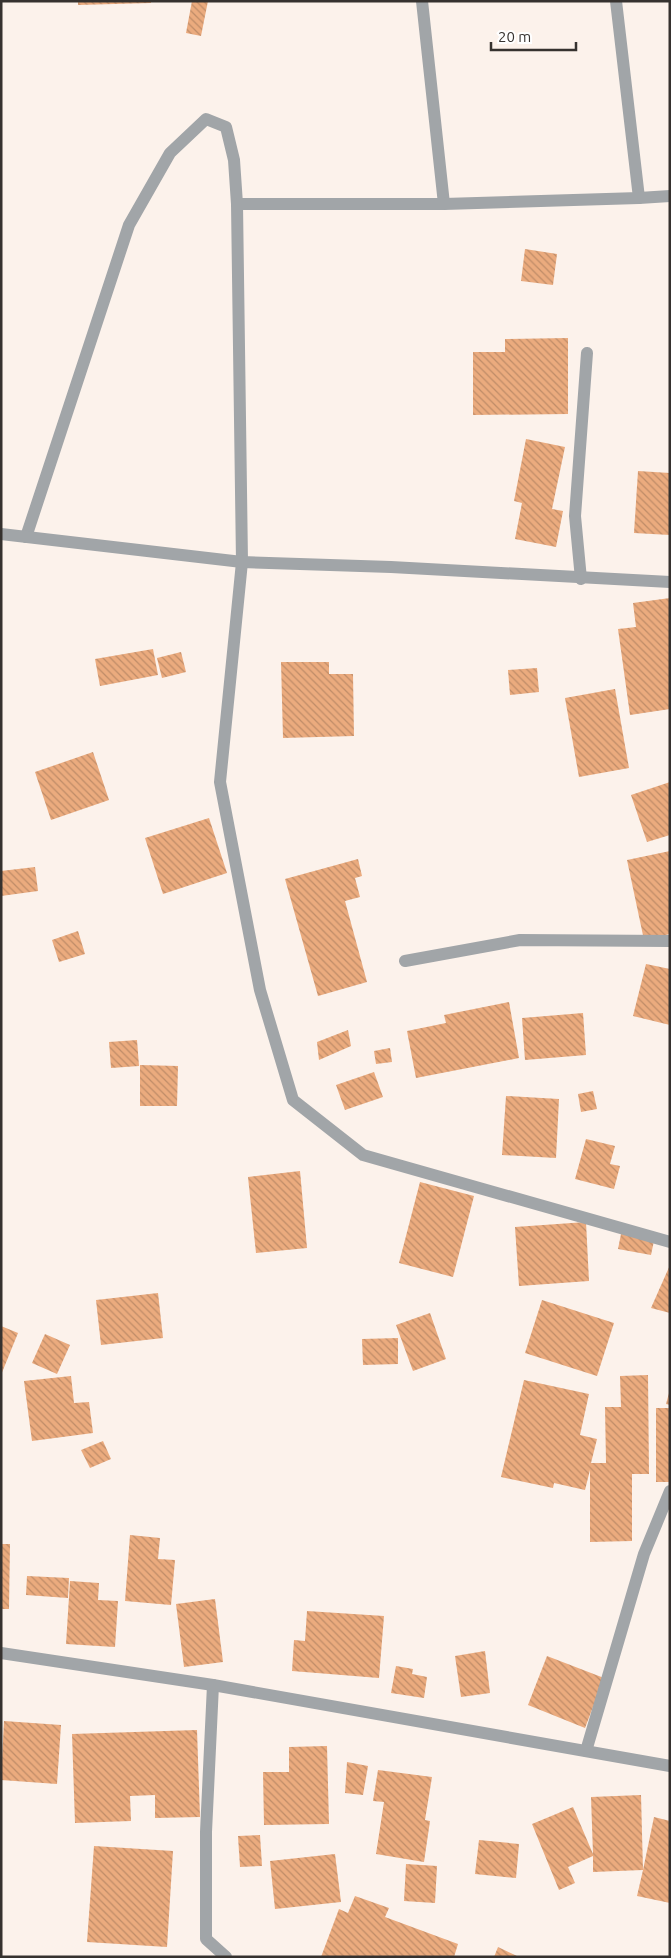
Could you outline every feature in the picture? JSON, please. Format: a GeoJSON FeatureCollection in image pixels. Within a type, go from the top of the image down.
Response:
{"type":"FeatureCollection","features":[{"type":"Feature","properties":{"kind":"street"},"geometry":{"type":"LineString","coordinates":[[422,1],[444,204]]}},
{"type":"Feature","properties":{"kind":"street"},"geometry":{"type":"LineString","coordinates":[[616,1],[639,198]]}},
{"type":"Feature","properties":{"kind":"street"},"geometry":{"type":"LineString","coordinates":[[26,537],[130,226],[170,154],[206,119],[226,126],[234,160],[237,204],[242,562],[220,782],[260,990],[293,1100],[364,1155],[670,1242]]}},
{"type":"Feature","properties":{"kind":"street"},"geometry":{"type":"LineString","coordinates":[[237,204],[444,204],[670,196]]}},
{"type":"Feature","properties":{"kind":"street"},"geometry":{"type":"LineString","coordinates":[[581,579],[575,516],[587,353]]}},
{"type":"Feature","properties":{"kind":"street"},"geometry":{"type":"LineString","coordinates":[[1,534],[242,562],[391,567],[581,579],[670,582]]}},
{"type":"Feature","properties":{"kind":"street"},"geometry":{"type":"LineString","coordinates":[[405,961],[520,940],[670,941]]}},
{"type":"Feature","properties":{"kind":"street"},"geometry":{"type":"LineString","coordinates":[[586,1751],[644,1554],[670,1491]]}},
{"type":"Feature","properties":{"kind":"street"},"geometry":{"type":"LineString","coordinates":[[1,1653],[213,1686],[670,1766]]}},
{"type":"Feature","properties":{"kind":"street"},"geometry":{"type":"LineString","coordinates":[[213,1686],[206,1832],[206,1939],[226,1957]]}},
{"type":"Feature","properties":{"kind":"building"},"geometry":{"type":"Polygon","coordinates":[[[78,1],[151,1],[151,3],[78,5],[78,1]]]}},
{"type":"Feature","properties":{"kind":"building"},"geometry":{"type":"Polygon","coordinates":[[[192,1],[208,1],[201,36],[186,33],[192,1]]]}},
{"type":"Feature","properties":{"kind":"building"},"geometry":{"type":"Polygon","coordinates":[[[525,249],[557,254],[553,285],[521,281],[525,249]]]}},
{"type":"Feature","properties":{"kind":"building"},"geometry":{"type":"Polygon","coordinates":[[[568,338],[568,414],[473,415],[473,352],[505,352],[505,339],[568,338]]]}},
{"type":"Feature","properties":{"kind":"building"},"geometry":{"type":"Polygon","coordinates":[[[526,439],[565,447],[552,509],[563,511],[556,547],[515,539],[522,503],[514,501],[526,439]]]}},
{"type":"Feature","properties":{"kind":"building"},"geometry":{"type":"Polygon","coordinates":[[[638,471],[670,473],[670,535],[634,533],[638,471]]]}},
{"type":"Feature","properties":{"kind":"building"},"geometry":{"type":"Polygon","coordinates":[[[670,598],[670,709],[630,715],[618,629],[636,627],[633,603],[670,598]]]}},
{"type":"Feature","properties":{"kind":"building"},"geometry":{"type":"Polygon","coordinates":[[[153,649],[158,675],[100,686],[95,659],[153,649]]]}},
{"type":"Feature","properties":{"kind":"building"},"geometry":{"type":"Polygon","coordinates":[[[181,652],[186,672],[162,678],[157,658],[181,652]]]}},
{"type":"Feature","properties":{"kind":"building"},"geometry":{"type":"Polygon","coordinates":[[[281,662],[329,662],[329,674],[353,674],[354,736],[283,738],[281,662]]]}},
{"type":"Feature","properties":{"kind":"building"},"geometry":{"type":"Polygon","coordinates":[[[537,668],[539,692],[510,695],[508,670],[537,668]]]}},
{"type":"Feature","properties":{"kind":"building"},"geometry":{"type":"Polygon","coordinates":[[[615,689],[629,768],[579,777],[565,698],[615,689]]]}},
{"type":"Feature","properties":{"kind":"building"},"geometry":{"type":"Polygon","coordinates":[[[93,752],[109,800],[51,820],[35,772],[93,752]]]}},
{"type":"Feature","properties":{"kind":"building"},"geometry":{"type":"Polygon","coordinates":[[[670,782],[670,835],[647,842],[631,795],[670,782]]]}},
{"type":"Feature","properties":{"kind":"building"},"geometry":{"type":"Polygon","coordinates":[[[209,818],[227,873],[163,894],[145,838],[209,818]]]}},
{"type":"Feature","properties":{"kind":"building"},"geometry":{"type":"Polygon","coordinates":[[[670,851],[670,934],[644,940],[627,860],[670,851]]]}},
{"type":"Feature","properties":{"kind":"building"},"geometry":{"type":"Polygon","coordinates":[[[358,859],[362,876],[355,878],[360,897],[345,901],[367,982],[318,996],[285,879],[358,859]]]}},
{"type":"Feature","properties":{"kind":"building"},"geometry":{"type":"Polygon","coordinates":[[[35,867],[38,891],[1,896],[1,871],[35,867]]]}},
{"type":"Feature","properties":{"kind":"building"},"geometry":{"type":"Polygon","coordinates":[[[78,931],[85,954],[59,962],[52,940],[78,931]]]}},
{"type":"Feature","properties":{"kind":"building"},"geometry":{"type":"Polygon","coordinates":[[[646,964],[670,969],[670,1025],[633,1016],[646,964]]]}},
{"type":"Feature","properties":{"kind":"building"},"geometry":{"type":"Polygon","coordinates":[[[509,1002],[519,1058],[416,1078],[407,1031],[446,1023],[444,1015],[509,1002]]]}},
{"type":"Feature","properties":{"kind":"building"},"geometry":{"type":"Polygon","coordinates":[[[583,1013],[586,1055],[525,1060],[522,1018],[583,1013]]]}},
{"type":"Feature","properties":{"kind":"building"},"geometry":{"type":"Polygon","coordinates":[[[348,1030],[351,1046],[319,1060],[317,1042],[348,1030]]]}},
{"type":"Feature","properties":{"kind":"building"},"geometry":{"type":"Polygon","coordinates":[[[137,1040],[139,1066],[111,1068],[109,1042],[137,1040]]]}},
{"type":"Feature","properties":{"kind":"building"},"geometry":{"type":"Polygon","coordinates":[[[390,1048],[392,1062],[376,1064],[374,1051],[390,1048]]]}},
{"type":"Feature","properties":{"kind":"building"},"geometry":{"type":"Polygon","coordinates":[[[140,1065],[178,1066],[177,1106],[140,1106],[140,1065]]]}},
{"type":"Feature","properties":{"kind":"building"},"geometry":{"type":"Polygon","coordinates":[[[374,1072],[383,1097],[345,1110],[336,1085],[374,1072]]]}},
{"type":"Feature","properties":{"kind":"building"},"geometry":{"type":"Polygon","coordinates":[[[593,1091],[597,1109],[581,1112],[578,1094],[593,1091]]]}},
{"type":"Feature","properties":{"kind":"building"},"geometry":{"type":"Polygon","coordinates":[[[506,1096],[559,1099],[556,1158],[502,1155],[506,1096]]]}},
{"type":"Feature","properties":{"kind":"building"},"geometry":{"type":"Polygon","coordinates":[[[586,1139],[615,1146],[610,1164],[620,1166],[614,1189],[575,1179],[586,1139]]]}},
{"type":"Feature","properties":{"kind":"building"},"geometry":{"type":"Polygon","coordinates":[[[300,1171],[307,1248],[256,1253],[248,1177],[300,1171]]]}},
{"type":"Feature","properties":{"kind":"building"},"geometry":{"type":"Polygon","coordinates":[[[420,1182],[474,1196],[453,1277],[399,1263],[420,1182]]]}},
{"type":"Feature","properties":{"kind":"building"},"geometry":{"type":"Polygon","coordinates":[[[586,1222],[589,1281],[519,1286],[515,1227],[586,1222]]]}},
{"type":"Feature","properties":{"kind":"building"},"geometry":{"type":"Polygon","coordinates":[[[622,1229],[655,1236],[651,1255],[618,1249],[622,1229]]]}},
{"type":"Feature","properties":{"kind":"building"},"geometry":{"type":"Polygon","coordinates":[[[670,1265],[670,1313],[651,1308],[670,1265]]]}},
{"type":"Feature","properties":{"kind":"building"},"geometry":{"type":"Polygon","coordinates":[[[158,1293],[163,1338],[101,1345],[96,1300],[158,1293]]]}},
{"type":"Feature","properties":{"kind":"building"},"geometry":{"type":"Polygon","coordinates":[[[542,1300],[614,1323],[597,1376],[525,1353],[542,1300]]]}},
{"type":"Feature","properties":{"kind":"building"},"geometry":{"type":"Polygon","coordinates":[[[430,1313],[446,1359],[413,1371],[396,1325],[430,1313]]]}},
{"type":"Feature","properties":{"kind":"building"},"geometry":{"type":"Polygon","coordinates":[[[1,1326],[18,1333],[1,1375],[1,1326]]]}},
{"type":"Feature","properties":{"kind":"building"},"geometry":{"type":"Polygon","coordinates":[[[45,1334],[70,1345],[57,1374],[32,1363],[45,1334]]]}},
{"type":"Feature","properties":{"kind":"building"},"geometry":{"type":"Polygon","coordinates":[[[398,1338],[398,1364],[363,1365],[362,1339],[398,1338]]]}},
{"type":"Feature","properties":{"kind":"building"},"geometry":{"type":"Polygon","coordinates":[[[648,1375],[649,1474],[632,1474],[632,1541],[590,1542],[590,1470],[585,1490],[554,1483],[553,1488],[501,1477],[524,1380],[589,1394],[580,1435],[597,1439],[591,1463],[606,1463],[605,1407],[621,1407],[620,1376],[648,1375]]]}},
{"type":"Feature","properties":{"kind":"building"},"geometry":{"type":"Polygon","coordinates":[[[71,1376],[74,1403],[89,1402],[93,1433],[32,1441],[24,1381],[71,1376]]]}},
{"type":"Feature","properties":{"kind":"building"},"geometry":{"type":"Polygon","coordinates":[[[670,1393],[670,1405],[666,1404],[670,1393]]]}},
{"type":"Feature","properties":{"kind":"building"},"geometry":{"type":"Polygon","coordinates":[[[656,1408],[670,1408],[670,1482],[656,1482],[656,1408]]]}},
{"type":"Feature","properties":{"kind":"building"},"geometry":{"type":"Polygon","coordinates":[[[103,1441],[111,1459],[90,1468],[81,1450],[103,1441]]]}},
{"type":"Feature","properties":{"kind":"building"},"geometry":{"type":"Polygon","coordinates":[[[130,1535],[160,1538],[158,1559],[175,1560],[171,1605],[125,1601],[130,1535]]]}},
{"type":"Feature","properties":{"kind":"building"},"geometry":{"type":"Polygon","coordinates":[[[1,1544],[10,1544],[9,1609],[1,1609],[1,1544]]]}},
{"type":"Feature","properties":{"kind":"building"},"geometry":{"type":"Polygon","coordinates":[[[27,1576],[69,1578],[68,1598],[26,1595],[27,1576]]]}},
{"type":"Feature","properties":{"kind":"building"},"geometry":{"type":"Polygon","coordinates":[[[70,1581],[99,1583],[98,1600],[118,1601],[115,1647],[66,1644],[70,1581]]]}},
{"type":"Feature","properties":{"kind":"building"},"geometry":{"type":"Polygon","coordinates":[[[215,1599],[223,1662],[184,1667],[176,1604],[215,1599]]]}},
{"type":"Feature","properties":{"kind":"building"},"geometry":{"type":"Polygon","coordinates":[[[307,1611],[384,1616],[379,1678],[292,1671],[294,1640],[305,1641],[307,1611]]]}},
{"type":"Feature","properties":{"kind":"building"},"geometry":{"type":"Polygon","coordinates":[[[485,1651],[490,1693],[461,1697],[455,1656],[485,1651]]]}},
{"type":"Feature","properties":{"kind":"building"},"geometry":{"type":"Polygon","coordinates":[[[547,1656],[604,1678],[585,1728],[528,1705],[547,1656]]]}},
{"type":"Feature","properties":{"kind":"building"},"geometry":{"type":"Polygon","coordinates":[[[396,1666],[413,1669],[412,1674],[427,1677],[424,1698],[391,1693],[396,1666]]]}},
{"type":"Feature","properties":{"kind":"building"},"geometry":{"type":"Polygon","coordinates":[[[4,1721],[61,1725],[57,1784],[1,1780],[4,1721]]]}},
{"type":"Feature","properties":{"kind":"building"},"geometry":{"type":"Polygon","coordinates":[[[197,1730],[200,1817],[155,1818],[155,1795],[130,1796],[131,1821],[75,1823],[72,1734],[197,1730]]]}},
{"type":"Feature","properties":{"kind":"building"},"geometry":{"type":"Polygon","coordinates":[[[327,1746],[329,1824],[264,1825],[263,1772],[289,1772],[289,1747],[327,1746]]]}},
{"type":"Feature","properties":{"kind":"building"},"geometry":{"type":"Polygon","coordinates":[[[347,1762],[368,1766],[363,1795],[345,1793],[347,1762]]]}},
{"type":"Feature","properties":{"kind":"building"},"geometry":{"type":"Polygon","coordinates":[[[378,1770],[432,1777],[425,1820],[430,1821],[424,1862],[376,1854],[384,1802],[373,1801],[378,1770]]]}},
{"type":"Feature","properties":{"kind":"building"},"geometry":{"type":"Polygon","coordinates":[[[641,1795],[643,1870],[593,1872],[593,1856],[568,1867],[575,1883],[559,1890],[532,1824],[573,1807],[593,1854],[591,1797],[641,1795]]]}},
{"type":"Feature","properties":{"kind":"building"},"geometry":{"type":"Polygon","coordinates":[[[654,1817],[670,1821],[670,1903],[637,1896],[654,1817]]]}},
{"type":"Feature","properties":{"kind":"building"},"geometry":{"type":"Polygon","coordinates":[[[260,1835],[262,1866],[240,1867],[238,1836],[260,1835]]]}},
{"type":"Feature","properties":{"kind":"building"},"geometry":{"type":"Polygon","coordinates":[[[479,1840],[519,1844],[516,1878],[475,1874],[479,1840]]]}},
{"type":"Feature","properties":{"kind":"building"},"geometry":{"type":"Polygon","coordinates":[[[94,1846],[173,1851],[167,1947],[87,1942],[94,1846]]]}},
{"type":"Feature","properties":{"kind":"building"},"geometry":{"type":"Polygon","coordinates":[[[335,1854],[341,1902],[275,1909],[270,1861],[335,1854]]]}},
{"type":"Feature","properties":{"kind":"building"},"geometry":{"type":"Polygon","coordinates":[[[406,1864],[437,1866],[435,1903],[404,1901],[406,1864]]]}},
{"type":"Feature","properties":{"kind":"building"},"geometry":{"type":"Polygon","coordinates":[[[355,1896],[389,1908],[385,1917],[458,1944],[454,1957],[321,1957],[339,1909],[348,1913],[355,1896]]]}},
{"type":"Feature","properties":{"kind":"building"},"geometry":{"type":"Polygon","coordinates":[[[498,1947],[519,1957],[494,1957],[498,1947]]]}}]}
